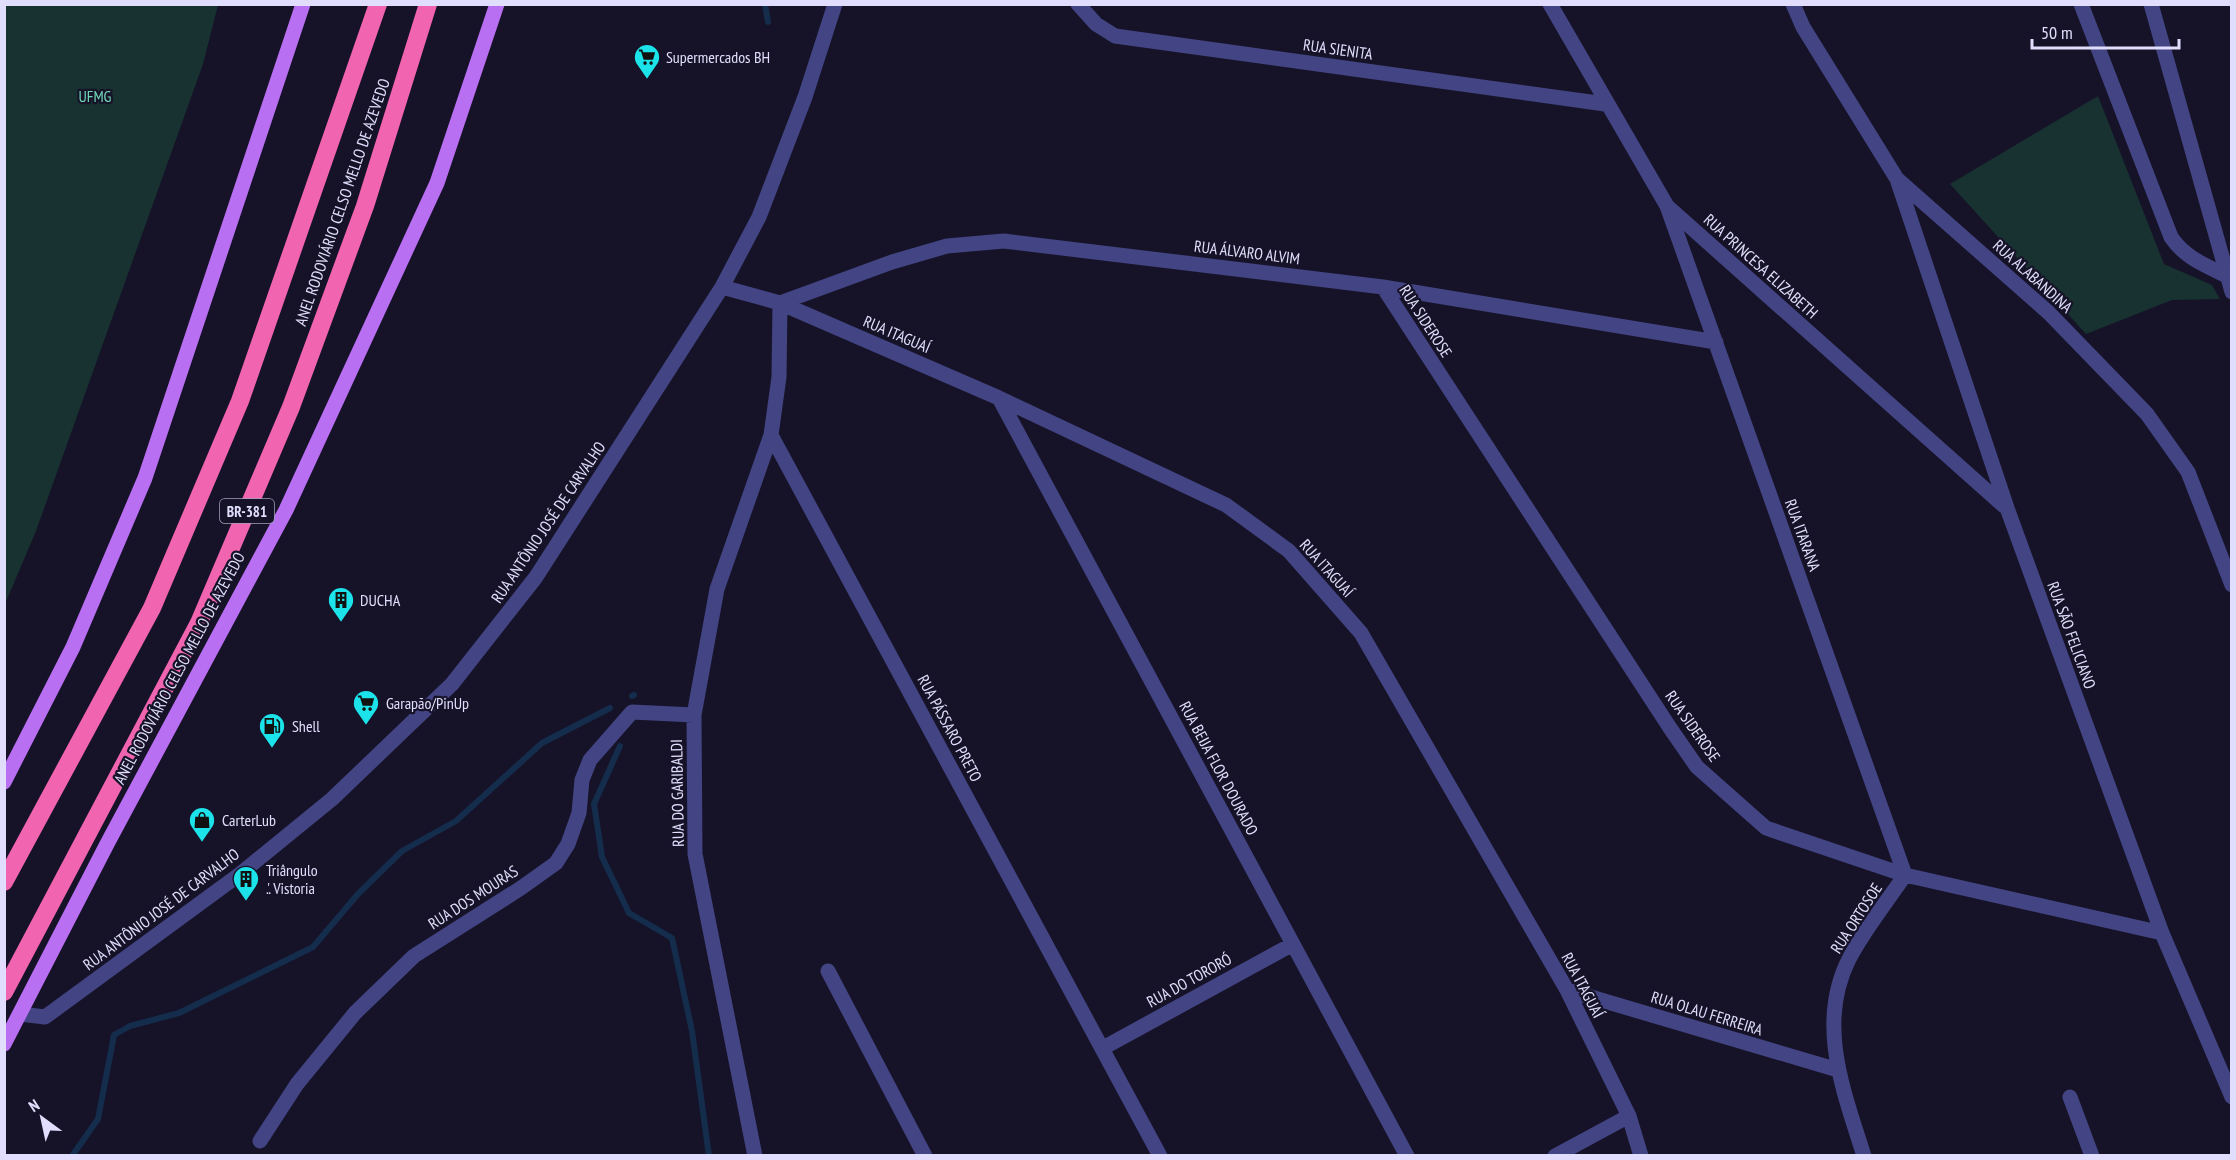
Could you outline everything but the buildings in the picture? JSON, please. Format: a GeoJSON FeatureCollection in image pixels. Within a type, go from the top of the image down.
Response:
{"type":"FeatureCollection","features":[{"type":"Feature","properties":{"kind":"highway","name":"ANEL RODOVIÁRIO CELSO MELLO DE AZEVEDO"},"geometry":{"type":"LineString","coordinates":[[4,882],[152,608],[240,401],[378,4]]}},
{"type":"Feature","properties":{"kind":"highway","name":"ANEL RODOVIÁRIO CELSO MELLO DE AZEVEDO"},"geometry":{"type":"LineString","coordinates":[[4,992],[93,827],[203,613],[291,407],[365,206],[428,4]]}},
{"type":"Feature","properties":{"kind":"main road"},"geometry":{"type":"LineString","coordinates":[[4,782],[73,647],[145,478],[303,4]]}},
{"type":"Feature","properties":{"kind":"main road","name":"ANEL RODOVIÁRIO CELSO MELLO DE AZEVEDO"},"geometry":{"type":"LineString","coordinates":[[4,1044],[286,510],[437,183],[497,4]]}},
{"type":"Feature","properties":{"kind":"street","name":"RUA ANTÔNIO JOSÉ DE CARVALHO"},"geometry":{"type":"LineString","coordinates":[[20,1014],[45,1017],[240,874],[332,799],[452,684],[537,577],[722,287],[759,217],[805,97],[835,4]]}},
{"type":"Feature","properties":{"kind":"street","name":"RUA SIENITA"},"geometry":{"type":"LineString","coordinates":[[1078,4],[1096,24],[1115,36],[1605,104]]}},
{"type":"Feature","properties":{"kind":"street","name":"RUA PRINCESA ELIZABETH"},"geometry":{"type":"LineString","coordinates":[[1550,4],[1605,104],[1667,206],[2007,508]]}},
{"type":"Feature","properties":{"kind":"street","name":"RUA ALABANDINA"},"geometry":{"type":"LineString","coordinates":[[1793,4],[1803,27],[1897,179],[2049,313],[2147,414],[2188,472],[2232,585]]}},
{"type":"Feature","properties":{"kind":"street"},"geometry":{"type":"LineString","coordinates":[[2081,4],[2171,237],[2180,251],[2190,258],[2227,276]]}},
{"type":"Feature","properties":{"kind":"street"},"geometry":{"type":"LineString","coordinates":[[2151,4],[2232,292]]}},
{"type":"Feature","properties":{"kind":"street","name":"RUA SÃO FELICIANO"},"geometry":{"type":"LineString","coordinates":[[1897,179],[2007,508],[2162,933],[2232,1097]]}},
{"type":"Feature","properties":{"kind":"street","name":"RUA ITARANA"},"geometry":{"type":"LineString","coordinates":[[1667,206],[1905,876]]}},
{"type":"Feature","properties":{"kind":"street","name":"RUA ÁLVARO ALVIM"},"geometry":{"type":"LineString","coordinates":[[780,303],[892,262],[947,246],[1004,241],[1383,287],[1716,342]]}},
{"type":"Feature","properties":{"kind":"street","name":"RUA ITAGUAÍ"},"geometry":{"type":"LineString","coordinates":[[722,287],[780,303],[999,398],[1226,505],[1289,551],[1361,633],[1567,990],[1629,1116],[1641,1155]]}},
{"type":"Feature","properties":{"kind":"street","name":"RUA SIDEROSE"},"geometry":{"type":"LineString","coordinates":[[1383,287],[1697,767],[1724,794],[1766,828],[1905,876],[2162,933]]}},
{"type":"Feature","properties":{"kind":"street"},"geometry":{"type":"LineString","coordinates":[[771,435],[779,377],[780,303]]}},
{"type":"Feature","properties":{"kind":"street","name":"RUA BEIJA FLOR DOURADO"},"geometry":{"type":"LineString","coordinates":[[999,398],[1407,1155]]}},
{"type":"Feature","properties":{"kind":"street","name":"RUA DO GARIBALDI"},"geometry":{"type":"LineString","coordinates":[[755,1155],[695,854],[694,715],[717,589],[771,435]]}},
{"type":"Feature","properties":{"kind":"street","name":"RUA PÁSSARO PRETO"},"geometry":{"type":"LineString","coordinates":[[771,435],[1160,1155]]}},
{"type":"Feature","properties":{"kind":"street","name":"RUA DOS MOURAS"},"geometry":{"type":"LineString","coordinates":[[260,1141],[297,1084],[355,1013],[414,956],[521,888],[556,862],[568,844],[579,813],[582,780],[590,760],[632,712],[694,715]]}},
{"type":"Feature","properties":{"kind":"street","name":"RUA ORTOSOE"},"geometry":{"type":"LineString","coordinates":[[1864,1155],[1838,1070],[1833,1028],[1838,988],[1848,960],[1905,876]]}},
{"type":"Feature","properties":{"kind":"street","name":"RUA DO TORORÓ"},"geometry":{"type":"LineString","coordinates":[[1102,1048],[1293,944]]}},
{"type":"Feature","properties":{"kind":"street"},"geometry":{"type":"LineString","coordinates":[[828,971],[925,1155]]}},
{"type":"Feature","properties":{"kind":"street","name":"RUA OLAU FERREIRA"},"geometry":{"type":"LineString","coordinates":[[1567,990],[1838,1070]]}},
{"type":"Feature","properties":{"kind":"street"},"geometry":{"type":"LineString","coordinates":[[2070,1097],[2091,1155]]}},
{"type":"Feature","properties":{"kind":"street"},"geometry":{"type":"LineString","coordinates":[[1555,1155],[1629,1116]]}},
{"type":"Feature","properties":{"kind":"green space","name":"UFMG"},"geometry":{"type":"Polygon","coordinates":[[[5,4],[218,5],[203,64],[36,531],[5,604],[5,4]]]}},
{"type":"Feature","properties":{"kind":"green space"},"geometry":{"type":"Polygon","coordinates":[[[2098,96],[2164,264],[2212,285],[2220,299],[2172,300],[2086,334],[1950,184],[2098,96]]]}},
{"type":"Feature","properties":{"kind":"waterway"},"geometry":{"type":"LineString","coordinates":[[765,4],[768,22]]}},
{"type":"Feature","properties":{"kind":"waterway"},"geometry":{"type":"LineString","coordinates":[[72,1156],[98,1119],[114,1035],[130,1026],[179,1013],[313,947],[358,894],[402,851],[456,821],[542,743],[610,708]]}},
{"type":"Feature","properties":{"kind":"waterway"},"geometry":{"type":"LineString","coordinates":[[620,746],[594,804],[602,857],[629,913],[672,938],[692,1031],[709,1156]]}},
{"type":"Feature","properties":{"kind":"place","name":"Supermercados BH"},"geometry":{"type":"Point","coordinates":[647,80]}},
{"type":"Feature","properties":{"kind":"place","name":"DUCHA"},"geometry":{"type":"Point","coordinates":[341,623]}},
{"type":"Feature","properties":{"kind":"place","name":"Garapão/PinUp"},"geometry":{"type":"Point","coordinates":[366,726]}},
{"type":"Feature","properties":{"kind":"place","name":"Shell"},"geometry":{"type":"Point","coordinates":[272,749]}},
{"type":"Feature","properties":{"kind":"place","name":"CarterLub"},"geometry":{"type":"Point","coordinates":[202,843]}},
{"type":"Feature","properties":{"kind":"place","name":"Triângulo .'. Vistoria"},"geometry":{"type":"Point","coordinates":[246,902]}}]}
